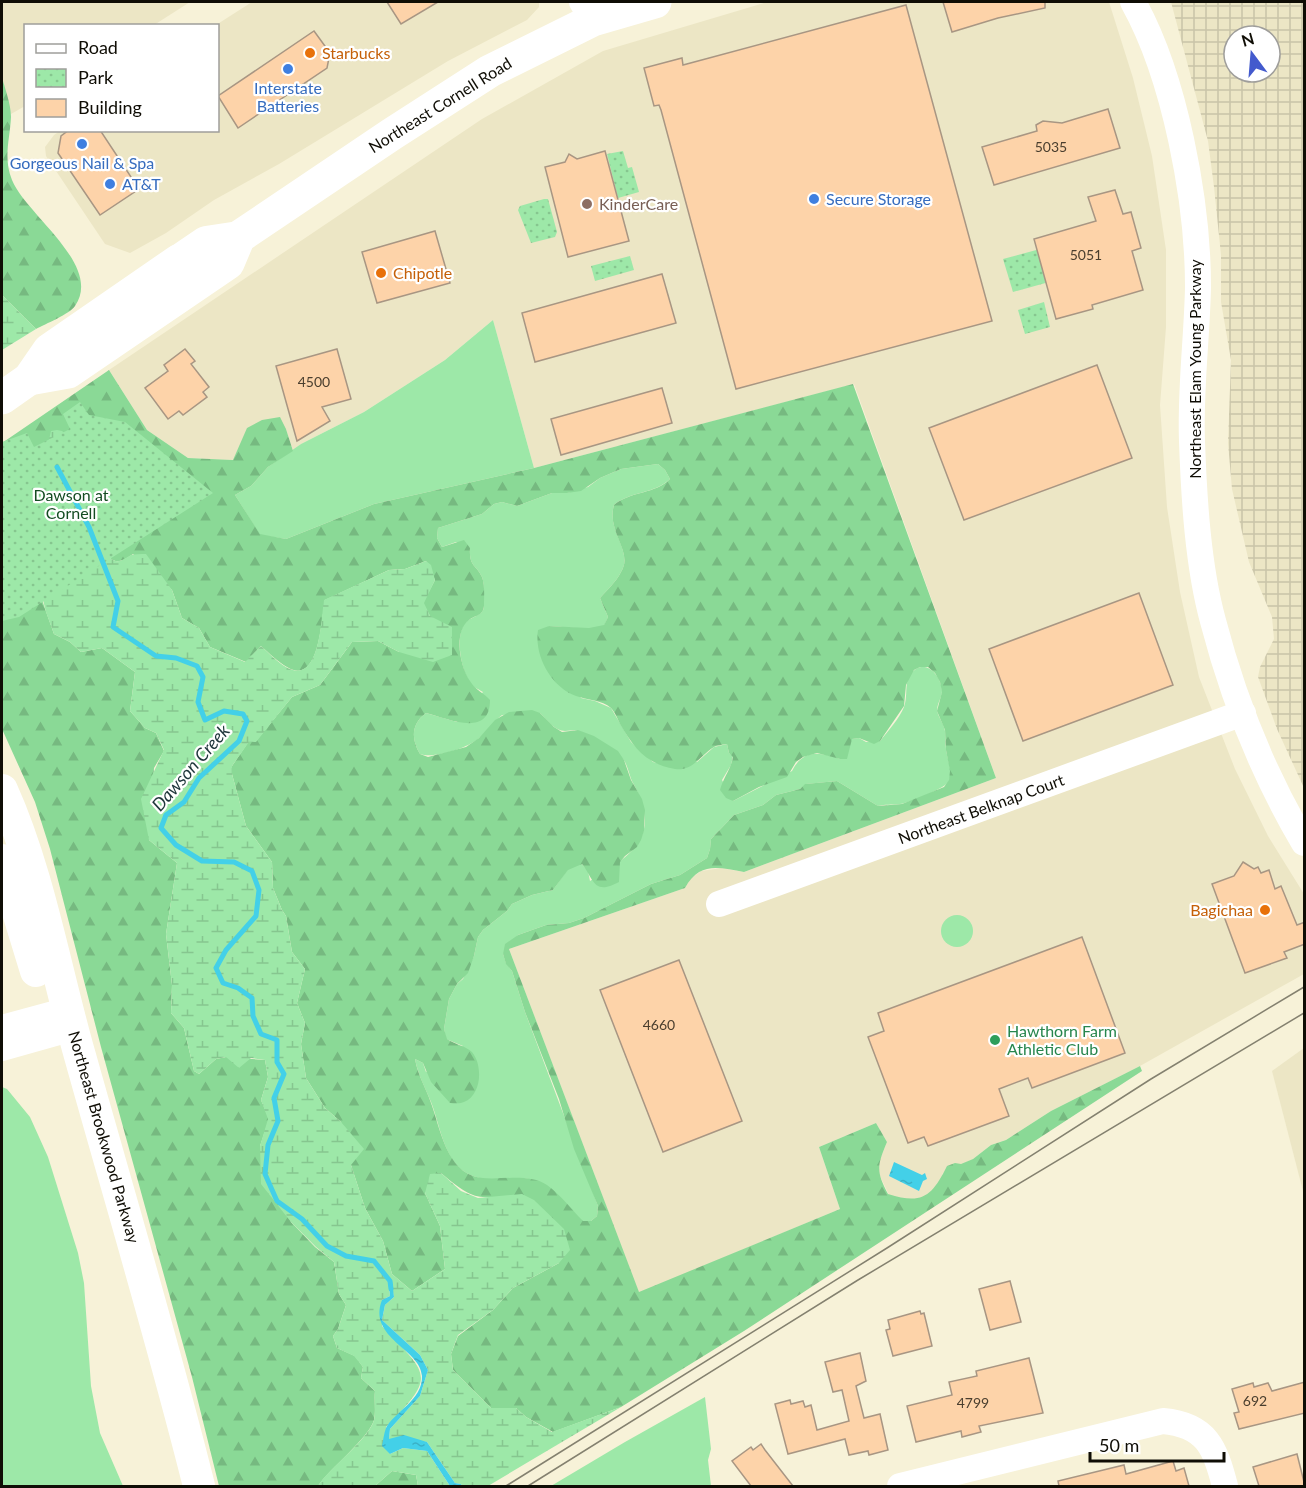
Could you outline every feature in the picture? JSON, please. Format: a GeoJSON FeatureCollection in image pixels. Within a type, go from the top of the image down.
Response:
{"type":"FeatureCollection","features":[{"type":"Feature","properties":{"kind":"highway","name":"Northeast Cornell Road"},"geometry":{"type":"LineString","coordinates":[[29,379],[68,372],[228,263],[239,237],[392,134],[588,11],[655,2]]}},
{"type":"Feature","properties":{"kind":"highway","name":"Northeast Cornell Road"},"geometry":{"type":"LineString","coordinates":[[2,398],[29,379],[50,350],[178,261]]}},
{"type":"Feature","properties":{"kind":"main road","name":"Northeast Cornell Road"},"geometry":{"type":"LineString","coordinates":[[178,261],[206,242],[239,237]]}},
{"type":"Feature","properties":{"kind":"main road","name":"Northeast Brookwood Parkway"},"geometry":{"type":"LineString","coordinates":[[2,790],[18,830],[27,862],[60,1022],[180,1486]]}},
{"type":"Feature","properties":{"kind":"main road","name":"Northeast Brookwood Parkway"},"geometry":{"type":"LineString","coordinates":[[2,860],[60,1022],[159,1335],[199,1486]]}},
{"type":"Feature","properties":{"kind":"street","name":"Northeast Elam Young Parkway"},"geometry":{"type":"LineString","coordinates":[[1133,2],[1146,13],[1183,150],[1193,212],[1198,284],[1192,439],[1196,511],[1213,621],[1243,713],[1277,792],[1305,843]]}},
{"type":"Feature","properties":{"kind":"street","name":"Northeast Belknap Court"},"geometry":{"type":"LineString","coordinates":[[719,904],[1243,713]]}},
{"type":"Feature","properties":{"kind":"street"},"geometry":{"type":"LineString","coordinates":[[2,1028],[60,1022]]}},
{"type":"Feature","properties":{"kind":"street"},"geometry":{"type":"LineString","coordinates":[[2,1048],[60,1022]]}},
{"type":"Feature","properties":{"kind":"street"},"geometry":{"type":"LineString","coordinates":[[900,1486],[1152,1423],[1173,1422],[1194,1429],[1208,1441],[1215,1452],[1225,1486]]}},
{"type":"Feature","properties":{"kind":"shaded area"},"geometry":{"type":"Polygon","coordinates":[[[2,2],[190,2],[156,24],[24,24],[24,107],[11,114],[2,77],[2,2]]]}},
{"type":"Feature","properties":{"kind":"shaded area"},"geometry":{"type":"Polygon","coordinates":[[[252,2],[539,2],[539,7],[527,20],[448,61],[279,164],[214,200],[166,233],[130,253],[105,244],[46,156],[45,147],[58,132],[219,132],[218,24],[252,2]]]}},
{"type":"Feature","properties":{"kind":"shaded area"},"geometry":{"type":"Polygon","coordinates":[[[767,2],[1109,2],[1133,78],[1152,156],[1166,250],[1166,327],[1160,405],[1167,507],[1180,592],[1199,677],[1235,769],[1268,836],[1304,894],[1304,974],[1140,1066],[1051,1111],[1006,1140],[991,1145],[973,1159],[943,1173],[940,1182],[922,1198],[906,1200],[889,1195],[879,1174],[878,1164],[887,1142],[876,1123],[819,1147],[840,1209],[639,1293],[509,949],[685,888],[690,879],[701,871],[722,868],[744,872],[996,778],[854,384],[534,468],[493,320],[445,360],[364,412],[301,444],[293,451],[286,429],[234,460],[188,458],[147,430],[109,370],[482,119],[603,51],[767,2]]]}},
{"type":"Feature","properties":{"kind":"shaded area"},"geometry":{"type":"Polygon","coordinates":[[[1171,2],[1304,2],[1304,788],[1277,729],[1258,677],[1260,667],[1274,639],[1272,617],[1249,562],[1232,489],[1228,443],[1231,360],[1221,302],[1221,255],[1208,141],[1171,2]]]}},
{"type":"Feature","properties":{"kind":"shaded area"},"geometry":{"type":"Polygon","coordinates":[[[1304,1048],[1304,1195],[1272,1071],[1304,1048]]]}},
{"type":"Feature","properties":{"kind":"green space"},"geometry":{"type":"Polygon","coordinates":[[[2,77],[11,112],[7,156],[12,180],[20,194],[60,241],[79,274],[81,290],[75,306],[36,329],[2,295],[2,77]]]}},
{"type":"Feature","properties":{"kind":"green space"},"geometry":{"type":"Polygon","coordinates":[[[623,151],[628,168],[632,167],[639,192],[618,198],[607,154],[623,151]]]}},
{"type":"Feature","properties":{"kind":"green space"},"geometry":{"type":"Polygon","coordinates":[[[548,199],[557,232],[555,237],[531,243],[518,210],[520,206],[548,199]]]}},
{"type":"Feature","properties":{"kind":"green space"},"geometry":{"type":"Polygon","coordinates":[[[1040,249],[1049,282],[1013,292],[1003,259],[1040,249]]]}},
{"type":"Feature","properties":{"kind":"green space"},"geometry":{"type":"Polygon","coordinates":[[[630,256],[634,270],[595,281],[591,266],[630,256]]]}},
{"type":"Feature","properties":{"kind":"green space"},"geometry":{"type":"Polygon","coordinates":[[[2,295],[36,329],[2,350],[2,295]]]}},
{"type":"Feature","properties":{"kind":"green space"},"geometry":{"type":"Polygon","coordinates":[[[1044,302],[1050,327],[1025,334],[1018,310],[1044,302]]]}},
{"type":"Feature","properties":{"kind":"green space"},"geometry":{"type":"Polygon","coordinates":[[[493,320],[534,468],[374,504],[286,539],[260,535],[235,495],[251,486],[268,467],[301,444],[364,412],[445,360],[493,320]]]}},
{"type":"Feature","properties":{"kind":"green space"},"geometry":{"type":"Polygon","coordinates":[[[109,370],[147,430],[188,458],[233,460],[247,428],[262,420],[280,417],[293,451],[268,467],[251,486],[235,495],[260,534],[286,539],[374,504],[534,468],[853,384],[996,778],[744,872],[718,868],[704,870],[691,879],[685,888],[509,949],[639,1292],[840,1209],[819,1147],[876,1123],[887,1142],[879,1168],[881,1180],[888,1194],[918,1198],[931,1191],[947,1166],[973,1159],[991,1145],[1006,1140],[1051,1111],[1140,1066],[1142,1071],[744,1331],[621,1407],[553,1432],[526,1417],[516,1408],[491,1408],[453,1370],[451,1354],[458,1336],[493,1310],[513,1288],[559,1263],[522,1195],[486,1197],[470,1194],[441,1173],[425,1193],[440,1226],[445,1269],[412,1291],[392,1274],[383,1241],[365,1208],[351,1165],[341,1122],[325,1108],[306,1078],[301,1044],[305,1023],[297,1003],[305,969],[292,952],[286,916],[273,888],[272,862],[246,826],[232,774],[232,766],[249,741],[256,741],[292,697],[320,685],[352,642],[378,641],[399,652],[430,616],[423,603],[435,580],[426,561],[405,569],[389,570],[325,600],[317,648],[306,668],[298,671],[287,667],[261,646],[246,662],[210,647],[199,628],[182,618],[172,590],[133,554],[118,561],[109,557],[48,444],[39,450],[2,443],[109,370]],[[658,464],[621,469],[600,478],[581,491],[552,493],[517,506],[502,502],[494,504],[482,514],[438,528],[437,538],[442,547],[464,540],[470,548],[472,562],[482,577],[484,609],[464,625],[460,650],[466,675],[474,687],[490,700],[488,712],[483,719],[475,723],[455,721],[426,713],[417,722],[414,732],[415,743],[420,754],[428,757],[466,747],[479,738],[495,720],[509,712],[532,710],[540,713],[562,732],[578,730],[594,736],[618,751],[642,799],[645,810],[644,831],[637,847],[620,862],[619,882],[610,886],[599,886],[595,884],[582,864],[568,870],[553,890],[532,895],[512,904],[478,937],[468,973],[457,984],[449,999],[444,1029],[447,1039],[469,1050],[476,1058],[479,1079],[470,1098],[461,1103],[450,1103],[431,1082],[423,1063],[415,1059],[447,1150],[461,1169],[483,1178],[524,1178],[540,1181],[557,1193],[583,1221],[591,1221],[597,1216],[598,1206],[574,1149],[559,1099],[525,1012],[512,971],[506,964],[503,954],[505,944],[518,935],[546,925],[569,923],[584,918],[651,884],[680,875],[707,858],[711,839],[734,815],[763,805],[776,795],[800,789],[805,784],[837,781],[878,806],[902,804],[944,787],[949,780],[950,771],[945,730],[937,711],[942,692],[940,682],[928,667],[914,670],[906,685],[904,706],[880,741],[874,744],[859,738],[852,739],[847,759],[817,753],[803,757],[796,762],[787,777],[759,787],[733,801],[726,798],[720,790],[733,757],[729,753],[727,744],[714,747],[686,768],[665,767],[642,754],[625,733],[611,708],[576,696],[559,686],[542,660],[537,640],[538,630],[549,626],[589,628],[604,625],[608,617],[600,598],[617,579],[624,564],[614,524],[614,505],[620,500],[664,484],[670,479],[658,464]]]}},
{"type":"Feature","properties":{"kind":"green space","name":"Dawson at Cornell"},"geometry":{"type":"Polygon","coordinates":[[[80,402],[89,415],[125,422],[213,493],[19,617],[2,621],[2,442],[27,433],[34,447],[70,429],[63,414],[80,402]]]}},
{"type":"Feature","properties":{"kind":"green space"},"geometry":{"type":"Polygon","coordinates":[[[57,430],[68,436],[109,557],[118,561],[131,555],[146,554],[172,590],[182,618],[199,628],[210,647],[245,662],[261,646],[286,667],[297,671],[306,668],[317,648],[324,600],[389,570],[405,569],[426,561],[431,565],[435,580],[424,603],[430,616],[452,627],[452,655],[433,662],[399,652],[378,641],[352,642],[320,685],[292,697],[256,742],[249,742],[232,766],[232,774],[246,826],[272,862],[273,888],[286,916],[292,952],[305,969],[297,1003],[305,1023],[301,1044],[306,1078],[325,1108],[341,1122],[364,1149],[351,1165],[365,1208],[383,1241],[392,1274],[412,1291],[445,1269],[440,1226],[425,1193],[430,1174],[441,1173],[461,1191],[478,1198],[522,1194],[534,1200],[564,1229],[570,1250],[559,1263],[513,1288],[493,1310],[458,1335],[451,1354],[453,1370],[491,1408],[516,1408],[526,1417],[552,1432],[621,1407],[488,1486],[462,1486],[455,1483],[427,1442],[389,1439],[390,1429],[420,1396],[428,1370],[420,1355],[382,1320],[382,1326],[409,1355],[421,1375],[420,1385],[414,1396],[386,1427],[390,1454],[403,1448],[427,1451],[450,1486],[418,1486],[416,1475],[392,1471],[375,1486],[318,1486],[371,1428],[375,1417],[375,1391],[361,1378],[363,1367],[354,1356],[337,1348],[333,1336],[338,1329],[346,1305],[339,1294],[334,1262],[291,1222],[261,1184],[260,1146],[268,1119],[261,1100],[268,1077],[265,1060],[251,1058],[239,1068],[226,1057],[216,1059],[199,1074],[194,1071],[184,1028],[171,1013],[172,985],[166,934],[177,863],[149,840],[141,799],[164,750],[156,733],[145,728],[130,711],[135,672],[102,648],[81,652],[70,642],[54,634],[42,596],[48,444],[51,431],[57,430]],[[391,1282],[390,1296],[382,1300],[382,1320],[385,1305],[394,1297],[391,1282]]]}},
{"type":"Feature","properties":{"kind":"green space"},"geometry":{"type":"Polygon","coordinates":[[[658,464],[670,479],[657,487],[620,500],[614,505],[614,524],[624,564],[617,579],[600,598],[608,617],[604,626],[589,629],[550,626],[542,630],[581,698],[611,708],[631,742],[653,762],[660,764],[697,762],[714,747],[727,744],[729,753],[733,756],[731,765],[722,780],[733,801],[792,771],[801,759],[807,756],[819,754],[840,759],[851,739],[859,738],[866,742],[880,741],[904,707],[909,677],[916,669],[926,667],[934,672],[940,681],[942,694],[937,711],[945,731],[950,777],[946,784],[919,798],[900,804],[878,806],[837,781],[806,784],[800,789],[776,795],[763,805],[734,815],[711,839],[707,858],[680,875],[651,884],[584,918],[569,923],[546,925],[518,935],[503,954],[512,971],[525,1012],[598,1206],[597,1216],[591,1221],[583,1222],[562,1199],[546,1186],[528,1179],[476,1177],[457,1165],[445,1146],[415,1059],[423,1063],[426,1072],[463,1046],[446,1039],[444,1029],[449,999],[457,984],[463,979],[474,956],[478,937],[483,930],[507,911],[512,904],[532,895],[553,890],[568,869],[581,863],[588,871],[590,881],[619,862],[630,853],[644,831],[645,817],[641,802],[622,758],[583,733],[576,730],[558,729],[540,713],[502,715],[473,742],[442,754],[420,754],[415,743],[414,732],[417,722],[426,713],[457,722],[483,692],[472,685],[466,675],[462,662],[460,639],[465,623],[484,609],[483,580],[472,562],[470,548],[456,542],[442,547],[437,538],[438,528],[482,514],[494,504],[502,502],[517,506],[552,493],[567,493],[588,487],[600,478],[621,469],[658,464]]]}},
{"type":"Feature","properties":{"kind":"green space"},"geometry":{"type":"Polygon","coordinates":[[[2,487],[54,634],[70,642],[81,652],[102,648],[135,672],[130,711],[145,728],[156,733],[164,751],[154,768],[149,840],[177,863],[166,934],[172,985],[171,1013],[184,1028],[194,1071],[199,1074],[216,1059],[226,1057],[265,1060],[268,1077],[261,1100],[269,1119],[260,1146],[291,1222],[315,1247],[334,1262],[339,1294],[346,1305],[338,1329],[333,1336],[337,1348],[355,1356],[363,1367],[361,1378],[375,1391],[375,1417],[371,1427],[318,1486],[219,1486],[192,1377],[101,1047],[50,849],[35,802],[2,729],[2,487]]]}},
{"type":"Feature","properties":{"kind":"green space"},"geometry":{"type":"Polygon","coordinates":[[[957,915],[968,920],[973,931],[968,942],[957,947],[946,942],[941,931],[946,920],[957,915]]]}},
{"type":"Feature","properties":{"kind":"green space"},"geometry":{"type":"Polygon","coordinates":[[[2,1087],[7,1089],[30,1117],[48,1157],[78,1253],[84,1283],[91,1386],[100,1433],[123,1486],[2,1486],[2,1087]]]}},
{"type":"Feature","properties":{"kind":"green space"},"geometry":{"type":"Polygon","coordinates":[[[705,1397],[711,1449],[708,1460],[711,1486],[551,1486],[625,1442],[705,1397]]]}},
{"type":"Feature","properties":{"kind":"green space"},"geometry":{"type":"Polygon","coordinates":[[[392,1471],[416,1475],[418,1486],[375,1486],[392,1471]]]}},
{"type":"Feature","properties":{"kind":"water"},"geometry":{"type":"Polygon","coordinates":[[[894,1162],[922,1175],[925,1173],[927,1179],[923,1181],[919,1191],[889,1176],[894,1162]]]}},
{"type":"Feature","properties":{"kind":"water"},"geometry":{"type":"Polygon","coordinates":[[[392,1281],[394,1297],[385,1305],[382,1320],[420,1355],[428,1370],[420,1396],[390,1429],[389,1439],[404,1435],[427,1442],[455,1483],[462,1486],[450,1486],[427,1451],[403,1448],[390,1454],[382,1446],[386,1428],[418,1392],[422,1376],[413,1358],[388,1334],[382,1324],[379,1313],[382,1300],[390,1296],[389,1285],[392,1281]]]}},
{"type":"Feature","properties":{"kind":"building"},"geometry":{"type":"Polygon","coordinates":[[[387,2],[438,2],[401,24],[387,2]]]}},
{"type":"Feature","properties":{"kind":"building"},"geometry":{"type":"Polygon","coordinates":[[[943,2],[1045,2],[1045,8],[998,18],[952,32],[943,2]]]}},
{"type":"Feature","properties":{"kind":"building"},"geometry":{"type":"Polygon","coordinates":[[[906,5],[992,321],[736,389],[661,110],[659,105],[654,106],[644,68],[682,58],[683,65],[906,5]]]}},
{"type":"Feature","properties":{"kind":"building"},"geometry":{"type":"Polygon","coordinates":[[[314,31],[330,53],[327,68],[238,128],[219,95],[314,31]]]}},
{"type":"Feature","properties":{"kind":"building"},"geometry":{"type":"Polygon","coordinates":[[[1108,109],[1120,148],[994,185],[982,147],[1037,131],[1036,125],[1043,121],[1062,123],[1108,109]]]}},
{"type":"Feature","properties":{"kind":"building"},"geometry":{"type":"Polygon","coordinates":[[[66,132],[101,132],[139,189],[100,215],[58,153],[61,136],[66,132]]]}},
{"type":"Feature","properties":{"kind":"building","name":"KinderCare"},"geometry":{"type":"Polygon","coordinates":[[[605,151],[629,241],[568,257],[545,167],[565,162],[569,154],[577,159],[605,151]]]}},
{"type":"Feature","properties":{"kind":"building"},"geometry":{"type":"Polygon","coordinates":[[[1115,190],[1123,214],[1131,212],[1141,248],[1132,251],[1143,290],[1092,305],[1093,309],[1056,319],[1034,239],[1096,221],[1088,197],[1115,190]]]}},
{"type":"Feature","properties":{"kind":"building"},"geometry":{"type":"Polygon","coordinates":[[[435,231],[450,283],[377,303],[362,252],[435,231]]]}},
{"type":"Feature","properties":{"kind":"building"},"geometry":{"type":"Polygon","coordinates":[[[662,274],[676,323],[535,362],[522,313],[662,274]]]}},
{"type":"Feature","properties":{"kind":"building"},"geometry":{"type":"Polygon","coordinates":[[[185,349],[195,361],[191,364],[209,387],[203,392],[207,397],[183,415],[179,411],[168,419],[145,388],[168,371],[164,365],[185,349]]]}},
{"type":"Feature","properties":{"kind":"building"},"geometry":{"type":"Polygon","coordinates":[[[337,349],[351,399],[322,407],[330,421],[297,441],[276,366],[337,349]]]}},
{"type":"Feature","properties":{"kind":"building"},"geometry":{"type":"Polygon","coordinates":[[[1097,365],[1132,458],[964,520],[929,428],[1097,365]]]}},
{"type":"Feature","properties":{"kind":"building"},"geometry":{"type":"Polygon","coordinates":[[[662,388],[672,423],[561,455],[551,419],[662,388]]]}},
{"type":"Feature","properties":{"kind":"building"},"geometry":{"type":"Polygon","coordinates":[[[1139,593],[1173,685],[1023,741],[989,649],[1139,593]]]}},
{"type":"Feature","properties":{"kind":"building"},"geometry":{"type":"Polygon","coordinates":[[[1243,862],[1254,869],[1258,867],[1261,873],[1269,870],[1275,889],[1281,886],[1297,925],[1305,922],[1305,944],[1284,952],[1287,958],[1245,973],[1212,884],[1234,876],[1243,862]]]}},
{"type":"Feature","properties":{"kind":"building","name":"Hawthorn Farm Athletic Club"},"geometry":{"type":"Polygon","coordinates":[[[1082,937],[1125,1053],[1032,1088],[1028,1078],[999,1089],[1009,1116],[928,1146],[924,1137],[908,1143],[868,1037],[884,1031],[878,1013],[1082,937]]]}},
{"type":"Feature","properties":{"kind":"building"},"geometry":{"type":"Polygon","coordinates":[[[679,960],[742,1121],[663,1152],[600,990],[679,960]]]}},
{"type":"Feature","properties":{"kind":"building"},"geometry":{"type":"Polygon","coordinates":[[[1010,1281],[1021,1322],[990,1330],[979,1289],[1010,1281]]]}},
{"type":"Feature","properties":{"kind":"building"},"geometry":{"type":"Polygon","coordinates":[[[920,1311],[921,1314],[924,1313],[932,1346],[893,1356],[886,1330],[890,1329],[888,1320],[920,1311]]]}},
{"type":"Feature","properties":{"kind":"building"},"geometry":{"type":"Polygon","coordinates":[[[860,1353],[866,1381],[856,1386],[864,1418],[880,1414],[888,1450],[869,1455],[868,1451],[849,1455],[845,1439],[788,1454],[775,1404],[790,1400],[791,1404],[803,1401],[805,1407],[811,1405],[817,1430],[849,1421],[842,1390],[833,1392],[825,1362],[860,1353]]]}},
{"type":"Feature","properties":{"kind":"building"},"geometry":{"type":"Polygon","coordinates":[[[1029,1358],[1043,1413],[979,1426],[981,1432],[962,1437],[961,1431],[916,1442],[907,1406],[952,1395],[949,1382],[977,1376],[976,1371],[1029,1358]]]}},
{"type":"Feature","properties":{"kind":"building"},"geometry":{"type":"Polygon","coordinates":[[[1305,1382],[1305,1413],[1239,1429],[1234,1413],[1239,1412],[1232,1389],[1253,1383],[1254,1387],[1268,1383],[1272,1391],[1305,1382]]]}},
{"type":"Feature","properties":{"kind":"building"},"geometry":{"type":"Polygon","coordinates":[[[761,1444],[793,1486],[751,1486],[732,1461],[751,1447],[753,1450],[761,1444]]]}},
{"type":"Feature","properties":{"kind":"building"},"geometry":{"type":"Polygon","coordinates":[[[1297,1454],[1305,1486],[1259,1486],[1253,1467],[1297,1454]]]}},
{"type":"Feature","properties":{"kind":"building"},"geometry":{"type":"Polygon","coordinates":[[[1173,1461],[1176,1471],[1184,1468],[1189,1486],[1059,1486],[1058,1481],[1124,1465],[1126,1474],[1173,1461]]]}},
{"type":"Feature","properties":{"kind":"waterway","name":"Dawson Creek"},"geometry":{"type":"LineString","coordinates":[[57,467],[89,527],[118,601],[113,627],[156,656],[176,658],[197,666],[203,677],[198,702],[205,720],[224,711],[243,714],[247,721],[239,741],[199,778],[184,802],[166,815],[161,828],[176,845],[202,861],[234,862],[252,871],[259,890],[256,916],[226,950],[216,968],[223,983],[238,988],[252,998],[253,1016],[261,1034],[277,1040],[277,1062],[284,1074],[274,1098],[278,1121],[268,1145],[265,1174],[277,1201],[302,1219],[327,1246],[346,1256],[374,1261],[390,1281],[391,1289]]}},
{"type":"Feature","properties":{"kind":"tram line"},"geometry":{"type":"LineString","coordinates":[[506,1486],[887,1248],[1151,1079],[1304,987]]}},
{"type":"Feature","properties":{"kind":"tram line"},"geometry":{"type":"LineString","coordinates":[[528,1486],[858,1280],[1304,1013]]}},
{"type":"Feature","properties":{"kind":"place","name":"Starbucks"},"geometry":{"type":"Point","coordinates":[310,53]}},
{"type":"Feature","properties":{"kind":"place","name":"Interstate Batteries"},"geometry":{"type":"Point","coordinates":[288,69]}},
{"type":"Feature","properties":{"kind":"place","name":"Gorgeous Nail & Spa"},"geometry":{"type":"Point","coordinates":[82,144]}},
{"type":"Feature","properties":{"kind":"place","name":"AT&T"},"geometry":{"type":"Point","coordinates":[110,184]}},
{"type":"Feature","properties":{"kind":"place","name":"Secure Storage"},"geometry":{"type":"Point","coordinates":[814,199]}},
{"type":"Feature","properties":{"kind":"place","name":"KinderCare"},"geometry":{"type":"Point","coordinates":[587,204]}},
{"type":"Feature","properties":{"kind":"place","name":"Chipotle"},"geometry":{"type":"Point","coordinates":[381,273]}},
{"type":"Feature","properties":{"kind":"place","name":"Bagichaa"},"geometry":{"type":"Point","coordinates":[1265,910]}},
{"type":"Feature","properties":{"kind":"place","name":"Hawthorn Farm Athletic Club"},"geometry":{"type":"Point","coordinates":[995,1040]}}]}
